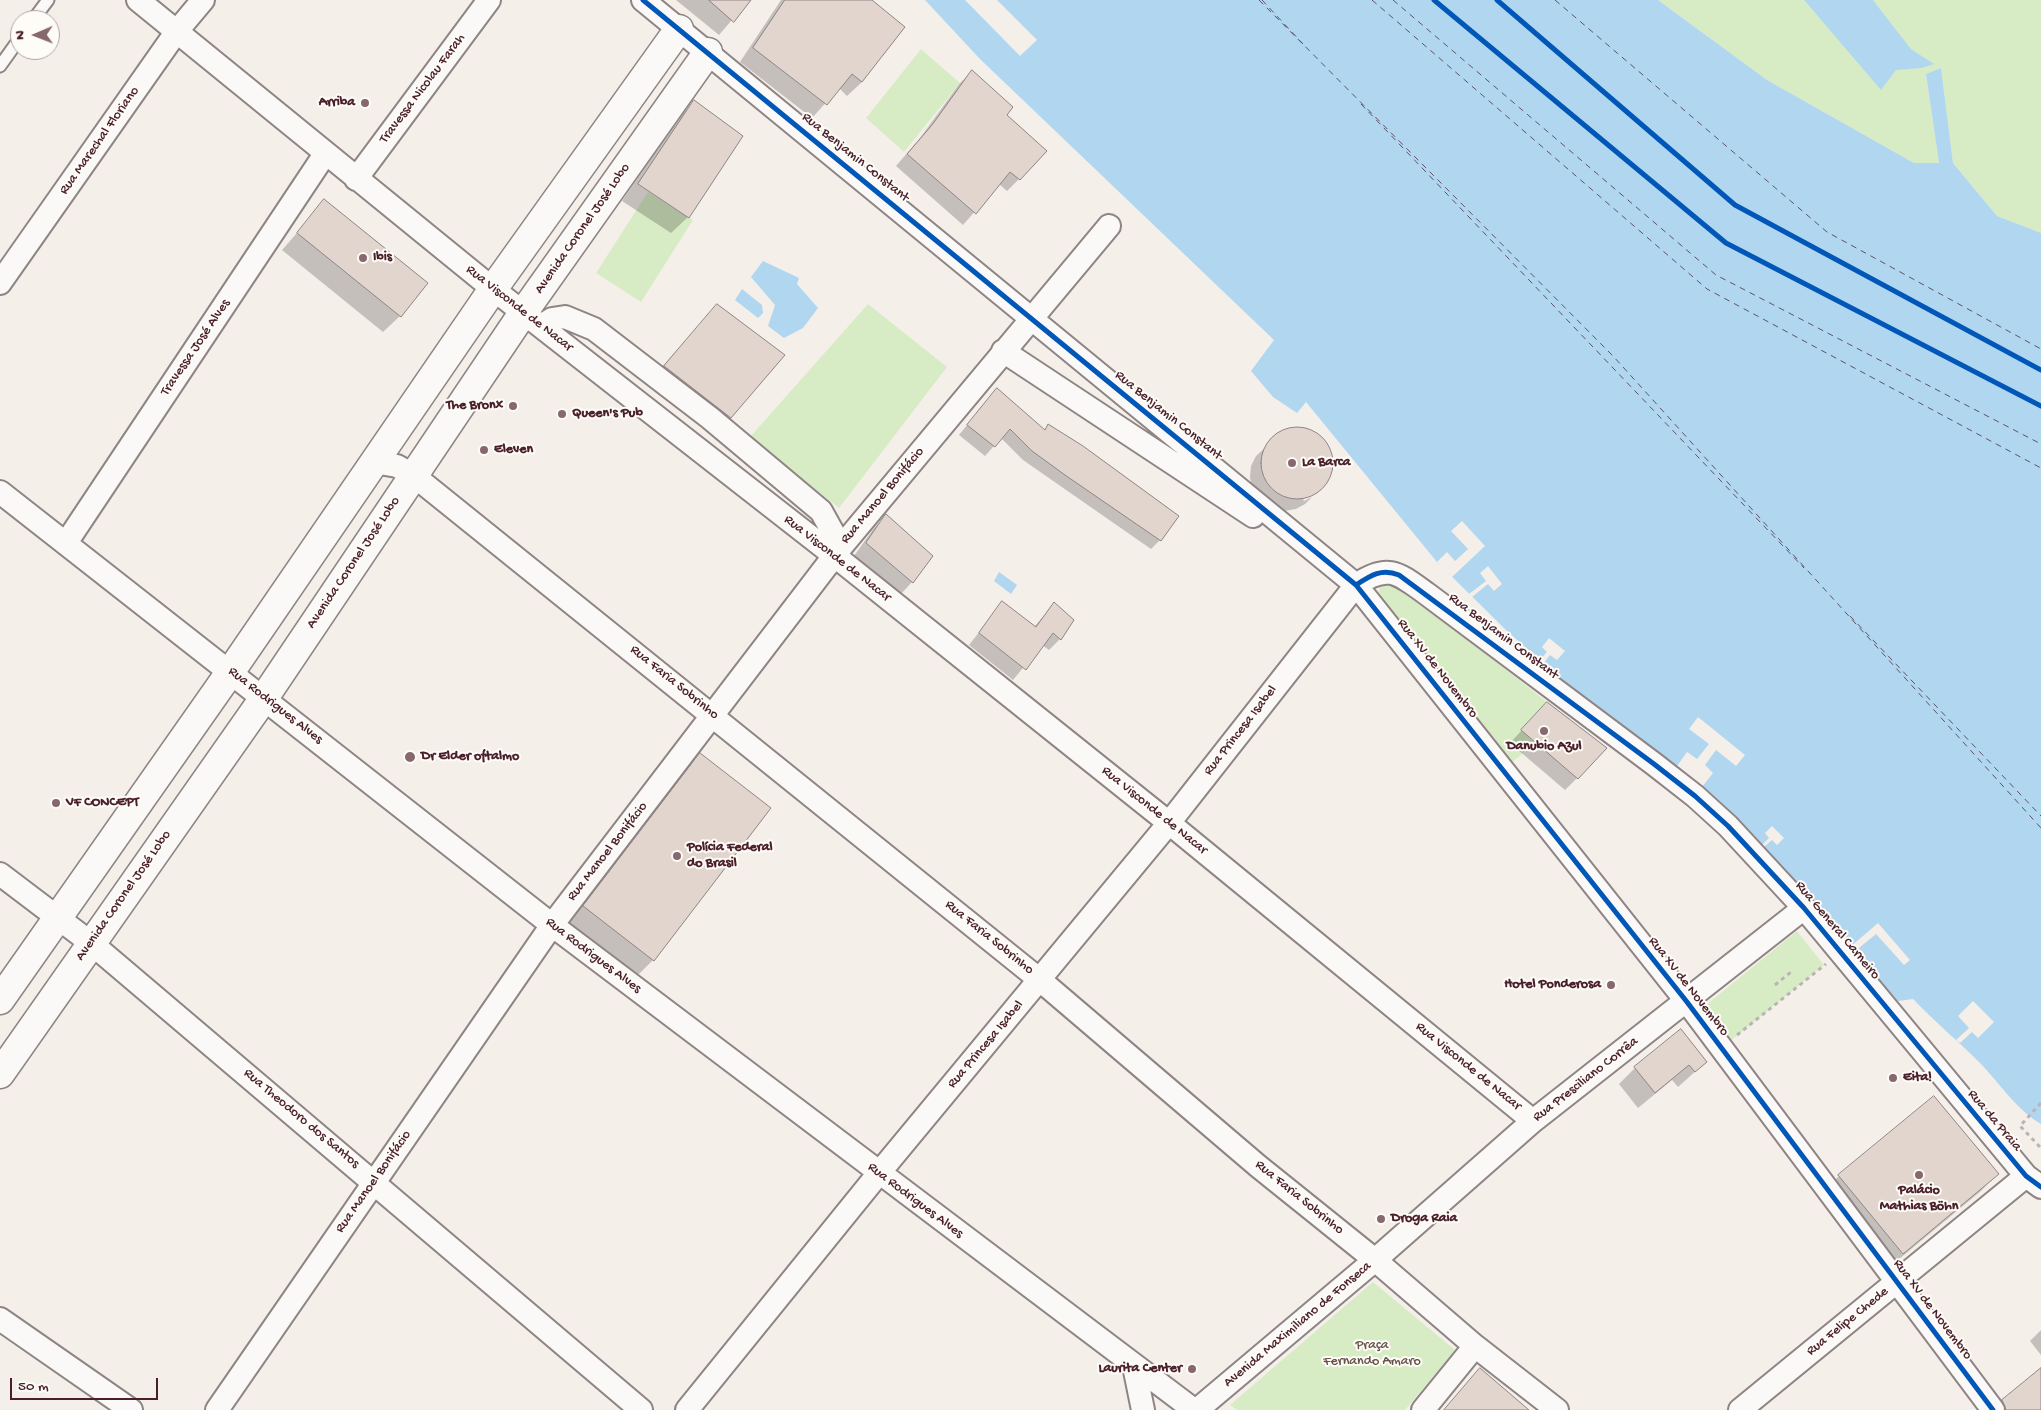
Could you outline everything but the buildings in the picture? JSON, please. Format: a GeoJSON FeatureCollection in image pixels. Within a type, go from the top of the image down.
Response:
{"type":"FeatureCollection","features":[{"type":"Feature","properties":{"kind":"street","name":"Rua Visconde de Nacar"},"geometry":{"type":"LineString","coordinates":[[138,0],[325,154],[532,320],[838,552],[1534,1121]]}},
{"type":"Feature","properties":{"kind":"street","name":"Rua Marechal Floriano"},"geometry":{"type":"LineString","coordinates":[[0,283],[177,31],[202,0]]}},
{"type":"Feature","properties":{"kind":"street","name":"Travessa Nicolau Farah"},"geometry":{"type":"LineString","coordinates":[[356,179],[489,0]]}},
{"type":"Feature","properties":{"kind":"street","name":"Rua Benjamin Constant"},"geometry":{"type":"LineString","coordinates":[[643,0],[1356,585],[1369,576],[1383,571],[1399,575],[1695,796]]}},
{"type":"Feature","properties":{"kind":"street"},"geometry":{"type":"LineString","coordinates":[[0,1000],[57,916],[231,671],[493,289],[678,29]]}},
{"type":"Feature","properties":{"kind":"street","name":"Avenida Coronel José Lobo"},"geometry":{"type":"LineString","coordinates":[[0,1074],[90,943],[264,698],[413,475],[532,320],[708,52]]}},
{"type":"Feature","properties":{"kind":"street","name":"Travessa José Alves"},"geometry":{"type":"LineString","coordinates":[[66,543],[325,154]]}},
{"type":"Feature","properties":{"kind":"street","name":"Rua Manoel Bonifácio"},"geometry":{"type":"LineString","coordinates":[[217,1410],[552,925],[838,552],[1003,351],[1109,226]]}},
{"type":"Feature","properties":{"kind":"street"},"geometry":{"type":"LineString","coordinates":[[532,320],[565,317],[594,329],[710,418],[821,511],[838,552]]}},
{"type":"Feature","properties":{"kind":"street"},"geometry":{"type":"LineString","coordinates":[[1003,351],[1356,585]]}},
{"type":"Feature","properties":{"kind":"street","name":"Rua Faria Sobrinho"},"geometry":{"type":"LineString","coordinates":[[374,462],[397,466],[413,475],[714,715],[1040,980],[1258,1166],[1375,1260],[1476,1346],[1557,1410]]}},
{"type":"Feature","properties":{"kind":"street","name":"Rua Rodrigues Alves"},"geometry":{"type":"LineString","coordinates":[[0,492],[231,671],[552,925],[878,1173],[1195,1410]]}},
{"type":"Feature","properties":{"kind":"street","name":"Rua Princesa Isabel"},"geometry":{"type":"LineString","coordinates":[[687,1410],[878,1173],[1169,823],[1356,585]]}},
{"type":"Feature","properties":{"kind":"street","name":"Rua XV de Novembro"},"geometry":{"type":"LineString","coordinates":[[1356,585],[1687,1002],[1993,1410]]}},
{"type":"Feature","properties":{"kind":"street","name":"Rua General Carneiro"},"geometry":{"type":"LineString","coordinates":[[1695,796],[1760,858],[1804,908],[1953,1089]]}},
{"type":"Feature","properties":{"kind":"street","name":"Rua Theodoro dos Santos"},"geometry":{"type":"LineString","coordinates":[[0,874],[90,943],[375,1182],[641,1410]]}},
{"type":"Feature","properties":{"kind":"street","name":"Rua Presciliano Corrêa"},"geometry":{"type":"LineString","coordinates":[[1375,1260],[1534,1121],[1804,908]]}},
{"type":"Feature","properties":{"kind":"street","name":"Rua da Praia"},"geometry":{"type":"LineString","coordinates":[[1953,1089],[2033,1182]]}},
{"type":"Feature","properties":{"kind":"street","name":"Rua Felipe Chede"},"geometry":{"type":"LineString","coordinates":[[1740,1410],[1897,1282],[2033,1182]]}},
{"type":"Feature","properties":{"kind":"street","name":"Avenida Maximiliano de Fonseca"},"geometry":{"type":"LineString","coordinates":[[1195,1410],[1375,1260]]}},
{"type":"Feature","properties":{"kind":"street"},"geometry":{"type":"LineString","coordinates":[[0,1320],[131,1410]]}},
{"type":"Feature","properties":{"kind":"street"},"geometry":{"type":"LineString","coordinates":[[1423,1410],[1476,1346]]}},
{"type":"Feature","properties":{"kind":"street"},"geometry":{"type":"LineString","coordinates":[[1134,1366],[1143,1410]]}},
{"type":"Feature","properties":{"kind":"lane"},"geometry":{"type":"LineString","coordinates":[[0,66],[10,52]]}},
{"type":"Feature","properties":{"kind":"path"},"geometry":{"type":"LineString","coordinates":[[1721,1048],[1840,952]]}},
{"type":"Feature","properties":{"kind":"path"},"geometry":{"type":"LineString","coordinates":[[1775,985],[1791,972]]}},
{"type":"Feature","properties":{"kind":"path"},"geometry":{"type":"LineString","coordinates":[[2041,1103],[2020,1126],[2041,1148]]}},
{"type":"Feature","properties":{"kind":"green space"},"geometry":{"type":"Polygon","coordinates":[[[1658,0],[1804,0],[1881,89],[1896,69],[1922,68],[1933,64],[1911,49],[1873,0],[2041,0],[2041,233],[1997,216],[1953,163],[1941,68],[1926,74],[1939,163],[1914,163],[1767,80],[1658,0]]]}},
{"type":"Feature","properties":{"kind":"green space"},"geometry":{"type":"Polygon","coordinates":[[[921,49],[960,83],[904,152],[866,118],[921,49]]]}},
{"type":"Feature","properties":{"kind":"green space"},"geometry":{"type":"Polygon","coordinates":[[[648,192],[693,220],[641,302],[596,273],[648,192]]]}},
{"type":"Feature","properties":{"kind":"green space"},"geometry":{"type":"Polygon","coordinates":[[[868,304],[947,367],[839,508],[750,437],[868,304]]]}},
{"type":"Feature","properties":{"kind":"green space"},"geometry":{"type":"Polygon","coordinates":[[[1394,582],[1547,702],[1521,730],[1535,743],[1509,765],[1378,594],[1381,584],[1394,582]]]}},
{"type":"Feature","properties":{"kind":"green space"},"geometry":{"type":"Polygon","coordinates":[[[1797,931],[1824,965],[1728,1043],[1701,1009],[1797,931]]]}},
{"type":"Feature","properties":{"kind":"green space","name":"Praça Fernando Amaro"},"geometry":{"type":"Polygon","coordinates":[[[1373,1282],[1455,1350],[1405,1410],[1237,1410],[1230,1405],[1373,1282]]]}},
{"type":"Feature","properties":{"kind":"water"},"geometry":{"type":"Polygon","coordinates":[[[925,0],[1658,0],[1767,80],[1914,163],[1939,163],[1926,74],[1941,68],[1953,163],[1997,216],[2041,233],[2041,1124],[2024,1112],[1981,1064],[1913,999],[1898,1001],[1817,911],[1821,907],[1726,808],[1702,787],[1561,679],[1507,631],[1437,562],[1306,402],[1297,413],[1273,397],[1251,371],[1274,340],[980,59],[925,0]]]}},
{"type":"Feature","properties":{"kind":"water"},"geometry":{"type":"Polygon","coordinates":[[[1804,0],[1873,0],[1911,49],[1934,64],[1922,68],[1896,70],[1881,90],[1804,0]]]}},
{"type":"Feature","properties":{"kind":"water"},"geometry":{"type":"Polygon","coordinates":[[[763,261],[799,278],[797,284],[818,308],[803,328],[784,338],[768,326],[775,305],[751,277],[763,261]]]}},
{"type":"Feature","properties":{"kind":"water"},"geometry":{"type":"Polygon","coordinates":[[[742,289],[762,305],[763,313],[758,318],[735,300],[742,289]]]}},
{"type":"Feature","properties":{"kind":"water"},"geometry":{"type":"Polygon","coordinates":[[[999,572],[1017,585],[1011,594],[994,581],[999,572]]]}},
{"type":"Feature","properties":{"kind":"pier"},"geometry":{"type":"Polygon","coordinates":[[[965,0],[997,0],[1037,40],[1020,56],[965,0]]]}},
{"type":"Feature","properties":{"kind":"pier"},"geometry":{"type":"Polygon","coordinates":[[[1462,521],[1485,546],[1452,577],[1437,562],[1447,552],[1455,561],[1468,549],[1451,531],[1462,521]]]}},
{"type":"Feature","properties":{"kind":"pier"},"geometry":{"type":"Polygon","coordinates":[[[1488,566],[1502,584],[1494,591],[1488,584],[1472,597],[1469,594],[1486,581],[1480,573],[1488,566]]]}},
{"type":"Feature","properties":{"kind":"pier"},"geometry":{"type":"Polygon","coordinates":[[[1549,638],[1565,651],[1557,660],[1550,655],[1543,664],[1539,661],[1547,652],[1542,647],[1549,638]]]}},
{"type":"Feature","properties":{"kind":"pier"},"geometry":{"type":"Polygon","coordinates":[[[1698,717],[1745,755],[1736,766],[1716,750],[1705,765],[1713,773],[1702,787],[1677,766],[1687,752],[1697,759],[1709,744],[1689,729],[1698,717]]]}},
{"type":"Feature","properties":{"kind":"pier"},"geometry":{"type":"Polygon","coordinates":[[[1772,826],[1784,838],[1777,845],[1772,840],[1764,847],[1762,845],[1769,838],[1765,833],[1772,826]]]}},
{"type":"Feature","properties":{"kind":"pier"},"geometry":{"type":"Polygon","coordinates":[[[1878,923],[1910,960],[1904,965],[1876,934],[1853,953],[1849,948],[1878,923]]]}},
{"type":"Feature","properties":{"kind":"pier"},"geometry":{"type":"Polygon","coordinates":[[[1973,1001],[1994,1022],[1978,1038],[1972,1032],[1960,1043],[1956,1040],[1969,1028],[1958,1016],[1973,1001]]]}},
{"type":"Feature","properties":{"kind":"ferry route"},"geometry":{"type":"LineString","coordinates":[[1259,0],[1613,356],[2041,828]]}},
{"type":"Feature","properties":{"kind":"ferry route"},"geometry":{"type":"LineString","coordinates":[[1262,0],[1303,44]]}},
{"type":"Feature","properties":{"kind":"ferry route"},"geometry":{"type":"LineString","coordinates":[[1372,0],[1707,289],[2041,468]]}},
{"type":"Feature","properties":{"kind":"ferry route"},"geometry":{"type":"LineString","coordinates":[[1393,0],[1716,275],[2041,444]]}},
{"type":"Feature","properties":{"kind":"ferry route"},"geometry":{"type":"LineString","coordinates":[[1434,0],[1726,243],[2041,406]]}},
{"type":"Feature","properties":{"kind":"ferry route"},"geometry":{"type":"LineString","coordinates":[[1497,0],[1735,205],[2041,370]]}},
{"type":"Feature","properties":{"kind":"ferry route"},"geometry":{"type":"LineString","coordinates":[[1555,0],[1827,232],[2041,349]]}},
{"type":"Feature","properties":{"kind":"ferry route"},"geometry":{"type":"LineString","coordinates":[[1361,104],[1804,568]]}},
{"type":"Feature","properties":{"kind":"ferry route"},"geometry":{"type":"LineString","coordinates":[[1850,616],[2041,816]]}},
{"type":"Feature","properties":{"kind":"cycle path"},"geometry":{"type":"LineString","coordinates":[[643,0],[1356,585],[1687,1002],[1993,1410]]}},
{"type":"Feature","properties":{"kind":"cycle path"},"geometry":{"type":"LineString","coordinates":[[1434,0],[1726,243],[2041,406]]}},
{"type":"Feature","properties":{"kind":"cycle path"},"geometry":{"type":"LineString","coordinates":[[1497,0],[1735,205],[2041,370]]}},
{"type":"Feature","properties":{"kind":"cycle path"},"geometry":{"type":"LineString","coordinates":[[1356,585],[1382,572],[1399,575],[1695,796],[1728,826],[1804,908],[2026,1176],[2041,1187]]}},
{"type":"Feature","properties":{"kind":"place","name":"Arriba"},"geometry":{"type":"Point","coordinates":[365,103]}},
{"type":"Feature","properties":{"kind":"place","name":"Ibis"},"geometry":{"type":"Point","coordinates":[363,258]}},
{"type":"Feature","properties":{"kind":"place","name":"The Bronx"},"geometry":{"type":"Point","coordinates":[513,406]}},
{"type":"Feature","properties":{"kind":"place","name":"Queen's Pub"},"geometry":{"type":"Point","coordinates":[562,414]}},
{"type":"Feature","properties":{"kind":"place","name":"Eleven"},"geometry":{"type":"Point","coordinates":[484,450]}},
{"type":"Feature","properties":{"kind":"place","name":"La Barca"},"geometry":{"type":"Point","coordinates":[1292,463]}},
{"type":"Feature","properties":{"kind":"place","name":"Danubio Azul"},"geometry":{"type":"Point","coordinates":[1544,731]}},
{"type":"Feature","properties":{"kind":"place","name":"Dr Elder oftalmo"},"geometry":{"type":"Point","coordinates":[410,757]}},
{"type":"Feature","properties":{"kind":"place","name":"VF CONCEPT"},"geometry":{"type":"Point","coordinates":[56,803]}},
{"type":"Feature","properties":{"kind":"place","name":"Polícia Federal do Brasil"},"geometry":{"type":"Point","coordinates":[677,856]}},
{"type":"Feature","properties":{"kind":"place","name":"Hotel Ponderosa"},"geometry":{"type":"Point","coordinates":[1611,985]}},
{"type":"Feature","properties":{"kind":"place","name":"Eita!"},"geometry":{"type":"Point","coordinates":[1893,1078]}},
{"type":"Feature","properties":{"kind":"place","name":"Palácio Mathias Böhn"},"geometry":{"type":"Point","coordinates":[1919,1175]}},
{"type":"Feature","properties":{"kind":"place","name":"Droga Raia"},"geometry":{"type":"Point","coordinates":[1381,1219]}},
{"type":"Feature","properties":{"kind":"place","name":"Laurita Center"},"geometry":{"type":"Point","coordinates":[1192,1369]}}]}
